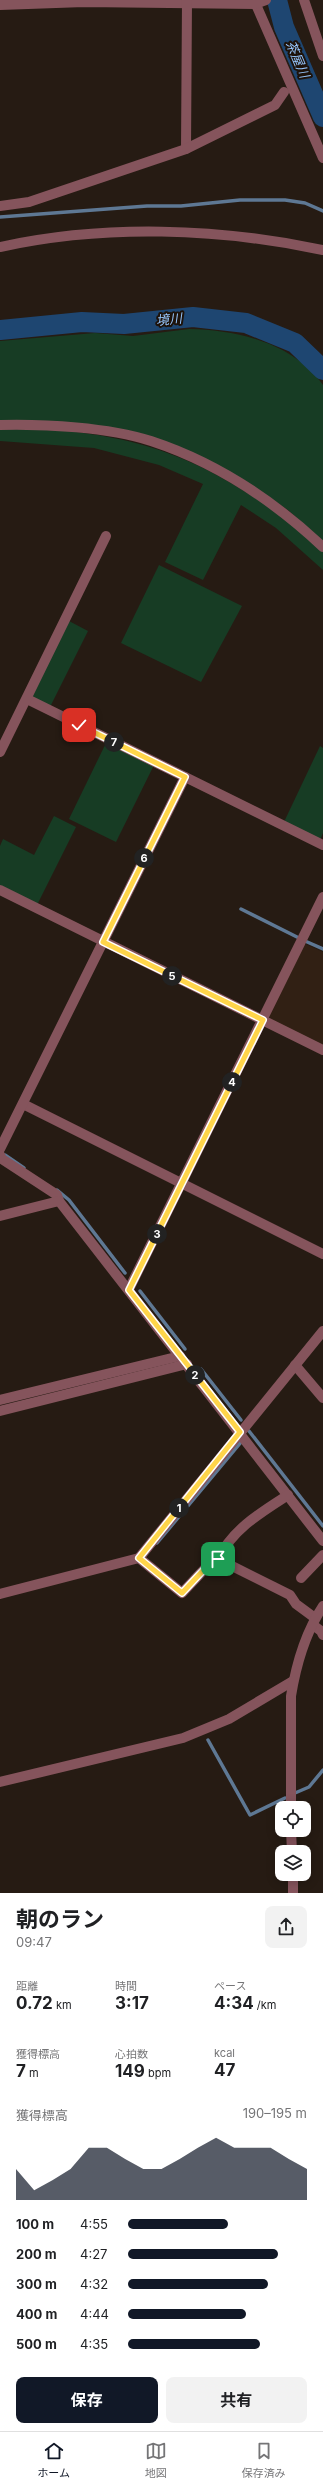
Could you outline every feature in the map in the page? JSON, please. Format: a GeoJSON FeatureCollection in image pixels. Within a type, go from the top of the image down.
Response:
{"type":"FeatureCollection","features":[{"type":"Feature","properties":{"kind":"street"},"geometry":{"type":"LineString","coordinates":[[0,5],[84,1],[254,2],[266,0]]}},
{"type":"Feature","properties":{"kind":"street"},"geometry":{"type":"LineString","coordinates":[[304,0],[323,56]]}},
{"type":"Feature","properties":{"kind":"street"},"geometry":{"type":"LineString","coordinates":[[186,149],[187,2]]}},
{"type":"Feature","properties":{"kind":"street"},"geometry":{"type":"LineString","coordinates":[[254,2],[323,158]]}},
{"type":"Feature","properties":{"kind":"street"},"geometry":{"type":"LineString","coordinates":[[0,206],[29,202],[186,149],[275,105],[284,92]]}},
{"type":"Feature","properties":{"kind":"street"},"geometry":{"type":"LineString","coordinates":[[0,247],[27,241],[115,232],[190,233],[270,239],[323,250]]}},
{"type":"Feature","properties":{"kind":"street"},"geometry":{"type":"LineString","coordinates":[[0,425],[87,430],[150,441],[196,460],[245,487],[294,520],[323,546]]}},
{"type":"Feature","properties":{"kind":"street"},"geometry":{"type":"LineString","coordinates":[[0,752],[106,536]]}},
{"type":"Feature","properties":{"kind":"street"},"geometry":{"type":"LineString","coordinates":[[27,699],[323,845]]}},
{"type":"Feature","properties":{"kind":"street"},"geometry":{"type":"LineString","coordinates":[[0,1149],[185,777]]}},
{"type":"Feature","properties":{"kind":"street"},"geometry":{"type":"LineString","coordinates":[[0,890],[323,1050]]}},
{"type":"Feature","properties":{"kind":"street"},"geometry":{"type":"LineString","coordinates":[[129,1290],[323,898]]}},
{"type":"Feature","properties":{"kind":"street"},"geometry":{"type":"LineString","coordinates":[[23,1104],[323,1254]]}},
{"type":"Feature","properties":{"kind":"street"},"geometry":{"type":"LineString","coordinates":[[0,1154],[2,1159],[57,1195],[59,1201],[180,1356],[188,1364],[323,1540]]}},
{"type":"Feature","properties":{"kind":"street"},"geometry":{"type":"LineString","coordinates":[[0,1216],[59,1201]]}},
{"type":"Feature","properties":{"kind":"street"},"geometry":{"type":"LineString","coordinates":[[0,1594],[139,1558],[323,1331]]}},
{"type":"Feature","properties":{"kind":"street"},"geometry":{"type":"LineString","coordinates":[[0,1400],[180,1356]]}},
{"type":"Feature","properties":{"kind":"street"},"geometry":{"type":"LineString","coordinates":[[0,1411],[188,1364]]}},
{"type":"Feature","properties":{"kind":"street"},"geometry":{"type":"LineString","coordinates":[[295,1365],[323,1398]]}},
{"type":"Feature","properties":{"kind":"street"},"geometry":{"type":"LineString","coordinates":[[139,1558],[182,1593],[212,1561],[218,1559],[232,1535],[261,1512],[288,1495]]}},
{"type":"Feature","properties":{"kind":"street"},"geometry":{"type":"LineString","coordinates":[[302,1578],[323,1555]]}},
{"type":"Feature","properties":{"kind":"street"},"geometry":{"type":"LineString","coordinates":[[218,1559],[290,1595],[296,1604],[314,1621],[323,1635]]}},
{"type":"Feature","properties":{"kind":"street"},"geometry":{"type":"LineString","coordinates":[[291,1801],[291,1696],[293,1681],[298,1658],[314,1621],[323,1606]]}},
{"type":"Feature","properties":{"kind":"street"},"geometry":{"type":"LineString","coordinates":[[0,1782],[184,1738],[229,1718],[293,1681]]}},
{"type":"Feature","properties":{"kind":"street"},"geometry":{"type":"LineString","coordinates":[[293,1881],[293,1893]]}},
{"type":"Feature","properties":{"kind":"shaded area"},"geometry":{"type":"Polygon","coordinates":[[[303,943],[323,952],[323,1046],[268,1018],[303,943]]]}},
{"type":"Feature","properties":{"kind":"green space"},"geometry":{"type":"Polygon","coordinates":[[[189,329],[226,332],[245,336],[280,349],[311,371],[323,385],[323,541],[288,510],[244,480],[166,442],[0,422],[0,341],[95,333],[133,336],[189,329]]]}},
{"type":"Feature","properties":{"kind":"green space"},"geometry":{"type":"Polygon","coordinates":[[[0,428],[68,431],[99,435],[159,450],[189,461],[219,476],[282,515],[323,552],[323,570],[276,528],[241,505],[203,580],[165,562],[203,484],[159,465],[94,448],[0,441],[0,428]]]}},
{"type":"Feature","properties":{"kind":"green space"},"geometry":{"type":"Polygon","coordinates":[[[159,565],[242,606],[201,682],[121,643],[159,565]]]}},
{"type":"Feature","properties":{"kind":"green space"},"geometry":{"type":"Polygon","coordinates":[[[69,621],[88,631],[50,707],[32,698],[32,695],[69,621]]]}},
{"type":"Feature","properties":{"kind":"green space"},"geometry":{"type":"Polygon","coordinates":[[[107,741],[154,765],[116,842],[69,819],[107,741]]]}},
{"type":"Feature","properties":{"kind":"green space"},"geometry":{"type":"Polygon","coordinates":[[[320,746],[323,748],[323,833],[320,840],[284,822],[320,746]]]}},
{"type":"Feature","properties":{"kind":"green space"},"geometry":{"type":"Polygon","coordinates":[[[54,816],[76,827],[37,905],[0,886],[0,846],[3,839],[34,855],[54,816]]]}},
{"type":"Feature","properties":{"kind":"waterway","name":"茶屋川"},"geometry":{"type":"LineString","coordinates":[[277,0],[284,27],[323,117]]}},
{"type":"Feature","properties":{"kind":"waterway"},"geometry":{"type":"LineString","coordinates":[[0,217],[147,206],[181,206],[240,200],[285,200],[305,203],[323,211]]}},
{"type":"Feature","properties":{"kind":"waterway","name":"境川"},"geometry":{"type":"LineString","coordinates":[[0,330],[82,322],[124,324],[193,317],[246,323],[295,343],[323,370]]}},
{"type":"Feature","properties":{"kind":"waterway"},"geometry":{"type":"LineString","coordinates":[[241,909],[297,937]]}},
{"type":"Feature","properties":{"kind":"waterway"},"geometry":{"type":"LineString","coordinates":[[305,941],[323,949]]}},
{"type":"Feature","properties":{"kind":"waterway"},"geometry":{"type":"LineString","coordinates":[[5,1155],[24,1168]]}},
{"type":"Feature","properties":{"kind":"waterway"},"geometry":{"type":"LineString","coordinates":[[57,1190],[69,1200],[125,1273]]}},
{"type":"Feature","properties":{"kind":"waterway"},"geometry":{"type":"LineString","coordinates":[[140,1291],[185,1349]]}},
{"type":"Feature","properties":{"kind":"waterway"},"geometry":{"type":"LineString","coordinates":[[201,1369],[241,1420]]}},
{"type":"Feature","properties":{"kind":"waterway"},"geometry":{"type":"LineString","coordinates":[[249,1431],[323,1526]]}},
{"type":"Feature","properties":{"kind":"waterway"},"geometry":{"type":"LineString","coordinates":[[157,1543],[242,1441]]}},
{"type":"Feature","properties":{"kind":"waterway"},"geometry":{"type":"LineString","coordinates":[[208,1740],[250,1815],[285,1798]]}},
{"type":"Feature","properties":{"kind":"waterway"},"geometry":{"type":"LineString","coordinates":[[295,1793],[309,1787],[323,1770]]}},
{"type":"Feature","properties":{"kind":"route"},"geometry":{"type":"LineString","coordinates":[[79,725],[185,777],[103,942],[263,1020],[129,1290],[240,1432],[139,1558],[182,1593],[212,1561],[218,1559]]}}]}
